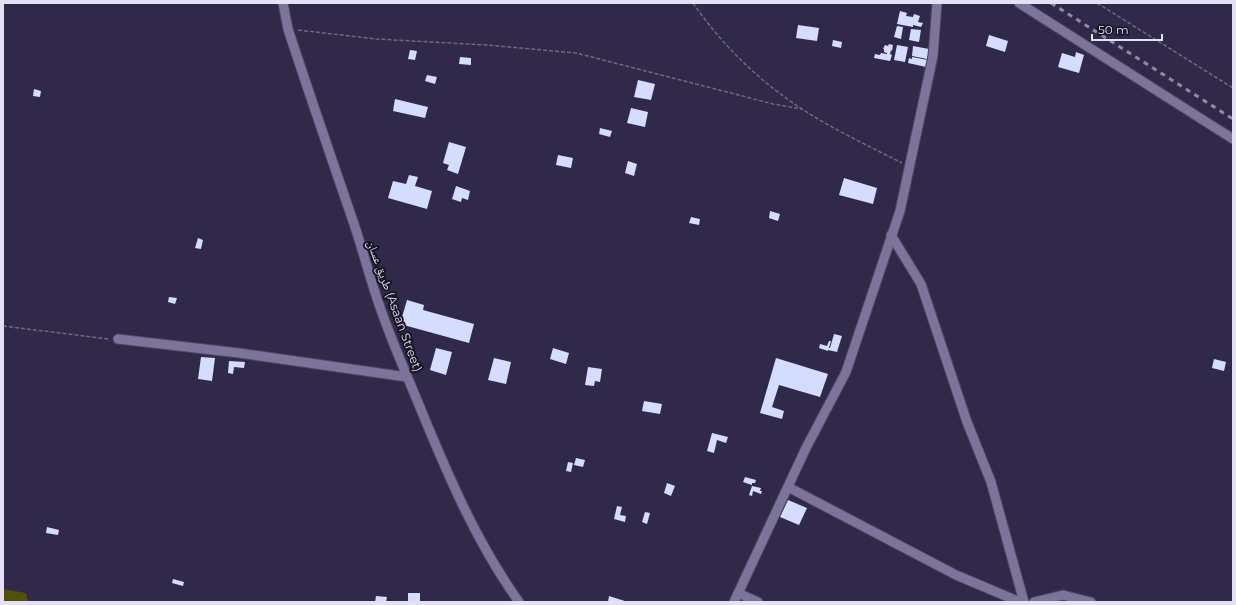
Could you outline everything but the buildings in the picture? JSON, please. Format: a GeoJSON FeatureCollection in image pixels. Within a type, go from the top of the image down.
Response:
{"type":"FeatureCollection","features":[{"type":"Feature","properties":{"kind":"street","name":"طريق عسان (Asaan Street)"},"geometry":{"type":"LineString","coordinates":[[283,3],[288,29],[353,223],[364,261],[407,377],[464,509],[503,580],[519,602]]}},
{"type":"Feature","properties":{"kind":"street"},"geometry":{"type":"LineString","coordinates":[[758,602],[736,598],[806,448],[846,372],[900,211],[933,56],[937,3]]}},
{"type":"Feature","properties":{"kind":"street"},"geometry":{"type":"LineString","coordinates":[[1019,3],[1233,139]]}},
{"type":"Feature","properties":{"kind":"street"},"geometry":{"type":"LineString","coordinates":[[892,235],[921,284],[967,422],[991,482],[1024,602]]}},
{"type":"Feature","properties":{"kind":"street"},"geometry":{"type":"LineString","coordinates":[[118,339],[239,353],[407,377]]}},
{"type":"Feature","properties":{"kind":"street"},"geometry":{"type":"LineString","coordinates":[[788,488],[956,575],[1020,602]]}},
{"type":"Feature","properties":{"kind":"street"},"geometry":{"type":"LineString","coordinates":[[1034,602],[1063,595],[1091,602]]}},
{"type":"Feature","properties":{"kind":"path"},"geometry":{"type":"LineString","coordinates":[[693,3],[707,23],[734,53],[764,82],[802,109],[846,134],[909,166]]}},
{"type":"Feature","properties":{"kind":"path"},"geometry":{"type":"LineString","coordinates":[[1097,3],[1233,88]]}},
{"type":"Feature","properties":{"kind":"path"},"geometry":{"type":"LineString","coordinates":[[288,29],[376,39],[487,45],[576,53],[773,104],[802,109]]}},
{"type":"Feature","properties":{"kind":"path"},"geometry":{"type":"LineString","coordinates":[[3,326],[118,339]]}},
{"type":"Feature","properties":{"kind":"shaded area"},"geometry":{"type":"Polygon","coordinates":[[[3,589],[26,593],[28,602],[3,602],[3,589]]]}},
{"type":"Feature","properties":{"kind":"railway"},"geometry":{"type":"LineString","coordinates":[[1051,3],[1233,119]]}}]}
